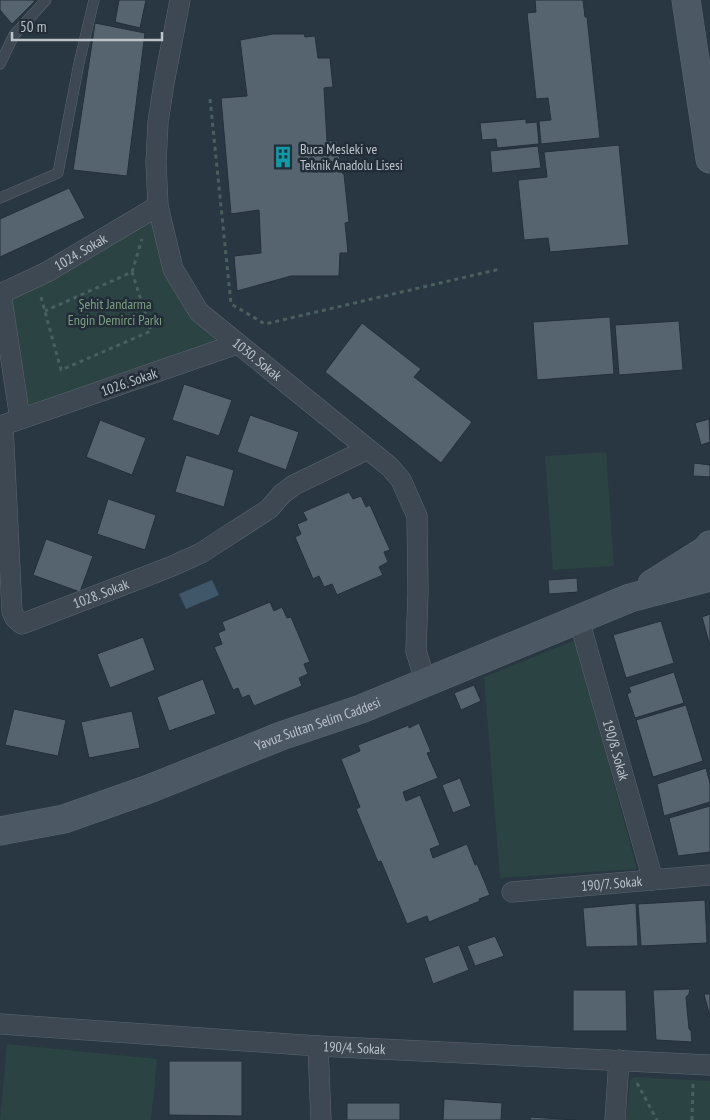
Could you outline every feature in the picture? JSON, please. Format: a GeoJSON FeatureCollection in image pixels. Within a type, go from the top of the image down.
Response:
{"type":"FeatureCollection","features":[{"type":"Feature","properties":{"kind":"main road"},"geometry":{"type":"LineString","coordinates":[[686,0],[710,159]]}},
{"type":"Feature","properties":{"kind":"main road","name":"Yavuz Sultan Selim Caddesi"},"geometry":{"type":"LineString","coordinates":[[630,598],[706,550],[710,545]]}},
{"type":"Feature","properties":{"kind":"main road","name":"Yavuz Sultan Selim Caddesi"},"geometry":{"type":"LineString","coordinates":[[0,831],[72,816],[149,789],[281,736],[360,710],[630,598],[710,577]]}},
{"type":"Feature","properties":{"kind":"street","name":"1030. Sokak"},"geometry":{"type":"LineString","coordinates":[[180,0],[158,122],[156,162],[158,206],[173,269],[198,312],[390,467],[401,480],[417,516],[418,592],[416,651],[426,683]]}},
{"type":"Feature","properties":{"kind":"street","name":"1024. Sokak"},"geometry":{"type":"LineString","coordinates":[[20,419],[1,293],[36,277],[158,206]]}},
{"type":"Feature","properties":{"kind":"street","name":"1026. Sokak"},"geometry":{"type":"LineString","coordinates":[[20,419],[237,344]]}},
{"type":"Feature","properties":{"kind":"street","name":"1028. Sokak"},"geometry":{"type":"LineString","coordinates":[[20,419],[3,426],[12,611],[15,618],[22,624],[170,567],[201,553],[269,509],[282,494],[294,485],[368,449]]}},
{"type":"Feature","properties":{"kind":"street","name":"190/8. Sokak"},"geometry":{"type":"LineString","coordinates":[[579,620],[653,880]]}},
{"type":"Feature","properties":{"kind":"street","name":"190/7. Sokak"},"geometry":{"type":"LineString","coordinates":[[512,892],[710,874]]}},
{"type":"Feature","properties":{"kind":"street","name":"190/4. Sokak"},"geometry":{"type":"LineString","coordinates":[[0,1024],[318,1046],[710,1065]]}},
{"type":"Feature","properties":{"kind":"street"},"geometry":{"type":"LineString","coordinates":[[318,1046],[321,1120]]}},
{"type":"Feature","properties":{"kind":"street"},"geometry":{"type":"LineString","coordinates":[[614,1120],[619,1060]]}},
{"type":"Feature","properties":{"kind":"lane"},"geometry":{"type":"LineString","coordinates":[[0,64],[14,35],[46,0]]}},
{"type":"Feature","properties":{"kind":"lane"},"geometry":{"type":"LineString","coordinates":[[0,198],[58,173],[79,63],[94,0]]}},
{"type":"Feature","properties":{"kind":"path"},"geometry":{"type":"LineString","coordinates":[[210,99],[231,304],[265,324],[500,269]]}},
{"type":"Feature","properties":{"kind":"path"},"geometry":{"type":"LineString","coordinates":[[36,277],[60,370],[151,331],[132,272],[45,311]]}},
{"type":"Feature","properties":{"kind":"path"},"geometry":{"type":"LineString","coordinates":[[634,1076],[657,1120]]}},
{"type":"Feature","properties":{"kind":"path"},"geometry":{"type":"LineString","coordinates":[[692,1120],[693,1080]]}},
{"type":"Feature","properties":{"kind":"green space","name":"Şehit Jandarma Engin Demirci Parkı"},"geometry":{"type":"Polygon","coordinates":[[[158,206],[173,269],[237,344],[20,419],[1,293],[158,206]]]}},
{"type":"Feature","properties":{"kind":"green space"},"geometry":{"type":"Polygon","coordinates":[[[606,452],[614,566],[553,570],[545,456],[606,452]]]}},
{"type":"Feature","properties":{"kind":"green space"},"geometry":{"type":"Polygon","coordinates":[[[575,640],[637,869],[500,878],[484,677],[575,640]]]}},
{"type":"Feature","properties":{"kind":"green space"},"geometry":{"type":"Polygon","coordinates":[[[7,1044],[157,1059],[151,1120],[0,1120],[7,1044]]]}},
{"type":"Feature","properties":{"kind":"green space"},"geometry":{"type":"Polygon","coordinates":[[[634,1077],[710,1081],[710,1120],[626,1120],[630,1080],[634,1077]]]}},
{"type":"Feature","properties":{"kind":"water"},"geometry":{"type":"Polygon","coordinates":[[[212,580],[219,595],[186,609],[179,594],[212,580]]]}},
{"type":"Feature","properties":{"kind":"building"},"geometry":{"type":"Polygon","coordinates":[[[0,0],[35,1],[12,24],[0,10],[0,0]]]}},
{"type":"Feature","properties":{"kind":"building"},"geometry":{"type":"Polygon","coordinates":[[[119,0],[146,0],[140,28],[115,22],[119,0]]]}},
{"type":"Feature","properties":{"kind":"building"},"geometry":{"type":"Polygon","coordinates":[[[535,0],[583,0],[585,17],[587,17],[600,138],[541,144],[539,121],[551,120],[548,98],[536,99],[527,13],[536,12],[535,0]]]}},
{"type":"Feature","properties":{"kind":"building"},"geometry":{"type":"Polygon","coordinates":[[[95,23],[145,33],[127,176],[73,170],[95,23]]]}},
{"type":"Feature","properties":{"kind":"building","name":"Buca Mesleki ve Teknik Anadolu Lisesi"},"geometry":{"type":"Polygon","coordinates":[[[273,34],[315,36],[318,58],[330,58],[333,87],[324,88],[327,141],[337,141],[342,173],[344,174],[349,222],[345,223],[348,253],[340,253],[339,276],[291,276],[237,291],[234,256],[261,253],[259,210],[231,214],[221,98],[247,96],[240,40],[273,34]]]}},
{"type":"Feature","properties":{"kind":"building"},"geometry":{"type":"Polygon","coordinates":[[[526,119],[526,123],[537,122],[539,144],[497,148],[496,139],[482,140],[480,123],[526,119]]]}},
{"type":"Feature","properties":{"kind":"building"},"geometry":{"type":"Polygon","coordinates":[[[619,145],[629,245],[550,252],[548,238],[524,240],[518,180],[547,177],[544,152],[619,145]]]}},
{"type":"Feature","properties":{"kind":"building"},"geometry":{"type":"Polygon","coordinates":[[[538,146],[541,168],[492,173],[490,151],[538,146]]]}},
{"type":"Feature","properties":{"kind":"building"},"geometry":{"type":"Polygon","coordinates":[[[69,188],[85,218],[0,257],[0,219],[69,188]]]}},
{"type":"Feature","properties":{"kind":"building"},"geometry":{"type":"Polygon","coordinates":[[[610,317],[614,374],[537,380],[533,322],[610,317]]]}},
{"type":"Feature","properties":{"kind":"building"},"geometry":{"type":"Polygon","coordinates":[[[679,321],[683,370],[619,375],[615,325],[679,321]]]}},
{"type":"Feature","properties":{"kind":"building"},"geometry":{"type":"Polygon","coordinates":[[[362,323],[421,369],[414,377],[472,422],[441,463],[325,372],[362,323]]]}},
{"type":"Feature","properties":{"kind":"building"},"geometry":{"type":"Polygon","coordinates":[[[184,384],[232,400],[219,436],[172,420],[184,384]]]}},
{"type":"Feature","properties":{"kind":"building"},"geometry":{"type":"Polygon","coordinates":[[[250,415],[299,432],[286,470],[237,452],[250,415]]]}},
{"type":"Feature","properties":{"kind":"building"},"geometry":{"type":"Polygon","coordinates":[[[709,419],[710,442],[701,445],[695,423],[709,419]]]}},
{"type":"Feature","properties":{"kind":"building"},"geometry":{"type":"Polygon","coordinates":[[[100,420],[146,438],[132,475],[86,457],[100,420]]]}},
{"type":"Feature","properties":{"kind":"building"},"geometry":{"type":"Polygon","coordinates":[[[186,455],[234,470],[224,507],[175,492],[186,455]]]}},
{"type":"Feature","properties":{"kind":"building"},"geometry":{"type":"Polygon","coordinates":[[[694,463],[710,465],[710,477],[693,476],[694,463]]]}},
{"type":"Feature","properties":{"kind":"building"},"geometry":{"type":"Polygon","coordinates":[[[349,492],[353,499],[361,496],[366,507],[370,505],[390,550],[384,552],[388,562],[379,567],[383,575],[337,595],[332,584],[324,587],[319,576],[313,579],[295,537],[301,534],[297,524],[307,520],[303,512],[349,492]]]}},
{"type":"Feature","properties":{"kind":"building"},"geometry":{"type":"Polygon","coordinates":[[[108,499],[156,515],[145,550],[97,534],[108,499]]]}},
{"type":"Feature","properties":{"kind":"building"},"geometry":{"type":"Polygon","coordinates":[[[46,539],[93,556],[80,592],[33,575],[46,539]]]}},
{"type":"Feature","properties":{"kind":"building"},"geometry":{"type":"Polygon","coordinates":[[[577,578],[578,592],[549,594],[548,580],[577,578]]]}},
{"type":"Feature","properties":{"kind":"building"},"geometry":{"type":"Polygon","coordinates":[[[270,602],[274,611],[282,607],[287,618],[291,617],[310,662],[304,664],[308,674],[299,678],[302,686],[254,706],[249,695],[242,698],[238,688],[233,690],[214,647],[222,644],[218,633],[225,630],[222,622],[270,602]]]}},
{"type":"Feature","properties":{"kind":"building"},"geometry":{"type":"Polygon","coordinates":[[[710,614],[710,646],[702,617],[710,614]]]}},
{"type":"Feature","properties":{"kind":"building"},"geometry":{"type":"Polygon","coordinates":[[[661,621],[674,663],[626,678],[613,635],[661,621]]]}},
{"type":"Feature","properties":{"kind":"building"},"geometry":{"type":"Polygon","coordinates":[[[143,637],[155,670],[110,688],[97,654],[143,637]]]}},
{"type":"Feature","properties":{"kind":"building"},"geometry":{"type":"Polygon","coordinates":[[[674,672],[684,703],[635,718],[627,694],[631,692],[629,687],[674,672]]]}},
{"type":"Feature","properties":{"kind":"building"},"geometry":{"type":"Polygon","coordinates":[[[203,679],[216,714],[169,731],[157,697],[203,679]]]}},
{"type":"Feature","properties":{"kind":"building"},"geometry":{"type":"Polygon","coordinates":[[[474,685],[481,701],[461,710],[454,693],[474,685]]]}},
{"type":"Feature","properties":{"kind":"building"},"geometry":{"type":"Polygon","coordinates":[[[686,705],[703,761],[653,777],[636,720],[686,705]]]}},
{"type":"Feature","properties":{"kind":"building"},"geometry":{"type":"Polygon","coordinates":[[[14,709],[66,720],[58,756],[5,745],[14,709]]]}},
{"type":"Feature","properties":{"kind":"building"},"geometry":{"type":"Polygon","coordinates":[[[132,711],[140,748],[89,758],[81,722],[132,711]]]}},
{"type":"Feature","properties":{"kind":"building"},"geometry":{"type":"Polygon","coordinates":[[[419,723],[431,752],[427,753],[438,778],[403,792],[406,801],[420,795],[440,845],[430,849],[433,858],[467,844],[490,895],[429,922],[427,916],[407,924],[381,861],[378,862],[356,809],[360,807],[341,759],[360,751],[358,745],[409,725],[409,728],[419,723]]]}},
{"type":"Feature","properties":{"kind":"building"},"geometry":{"type":"Polygon","coordinates":[[[706,768],[710,783],[710,802],[664,816],[657,784],[706,768]]]}},
{"type":"Feature","properties":{"kind":"building"},"geometry":{"type":"Polygon","coordinates":[[[460,778],[471,806],[453,813],[442,785],[460,778]]]}},
{"type":"Feature","properties":{"kind":"building"},"geometry":{"type":"Polygon","coordinates":[[[710,806],[710,852],[678,856],[669,818],[710,806]]]}},
{"type":"Feature","properties":{"kind":"building"},"geometry":{"type":"Polygon","coordinates":[[[705,900],[707,943],[641,946],[638,904],[705,900]]]}},
{"type":"Feature","properties":{"kind":"building"},"geometry":{"type":"Polygon","coordinates":[[[636,903],[638,946],[586,947],[583,908],[636,903]]]}},
{"type":"Feature","properties":{"kind":"building"},"geometry":{"type":"Polygon","coordinates":[[[495,936],[504,956],[475,966],[467,946],[495,936]]]}},
{"type":"Feature","properties":{"kind":"building"},"geometry":{"type":"Polygon","coordinates":[[[459,945],[469,970],[433,984],[424,958],[459,945]]]}},
{"type":"Feature","properties":{"kind":"building"},"geometry":{"type":"Polygon","coordinates":[[[690,989],[686,997],[692,1042],[656,1040],[653,990],[690,989]]]}},
{"type":"Feature","properties":{"kind":"building"},"geometry":{"type":"Polygon","coordinates":[[[573,990],[626,990],[627,1031],[573,1031],[573,990]]]}},
{"type":"Feature","properties":{"kind":"building"},"geometry":{"type":"Polygon","coordinates":[[[704,994],[710,994],[710,1017],[704,994]]]}},
{"type":"Feature","properties":{"kind":"building"},"geometry":{"type":"Polygon","coordinates":[[[169,1061],[242,1061],[242,1116],[169,1115],[169,1061]]]}},
{"type":"Feature","properties":{"kind":"building"},"geometry":{"type":"Polygon","coordinates":[[[444,1099],[502,1103],[501,1120],[443,1120],[444,1099]]]}},
{"type":"Feature","properties":{"kind":"building"},"geometry":{"type":"Polygon","coordinates":[[[347,1103],[400,1103],[400,1120],[347,1120],[347,1103]]]}},
{"type":"Feature","properties":{"kind":"building"},"geometry":{"type":"Polygon","coordinates":[[[531,1117],[576,1120],[530,1120],[531,1117]]]}},
{"type":"Feature","properties":{"kind":"place","name":"Buca Mesleki ve Teknik Anadolu Lisesi"},"geometry":{"type":"Point","coordinates":[283,157]}}]}
